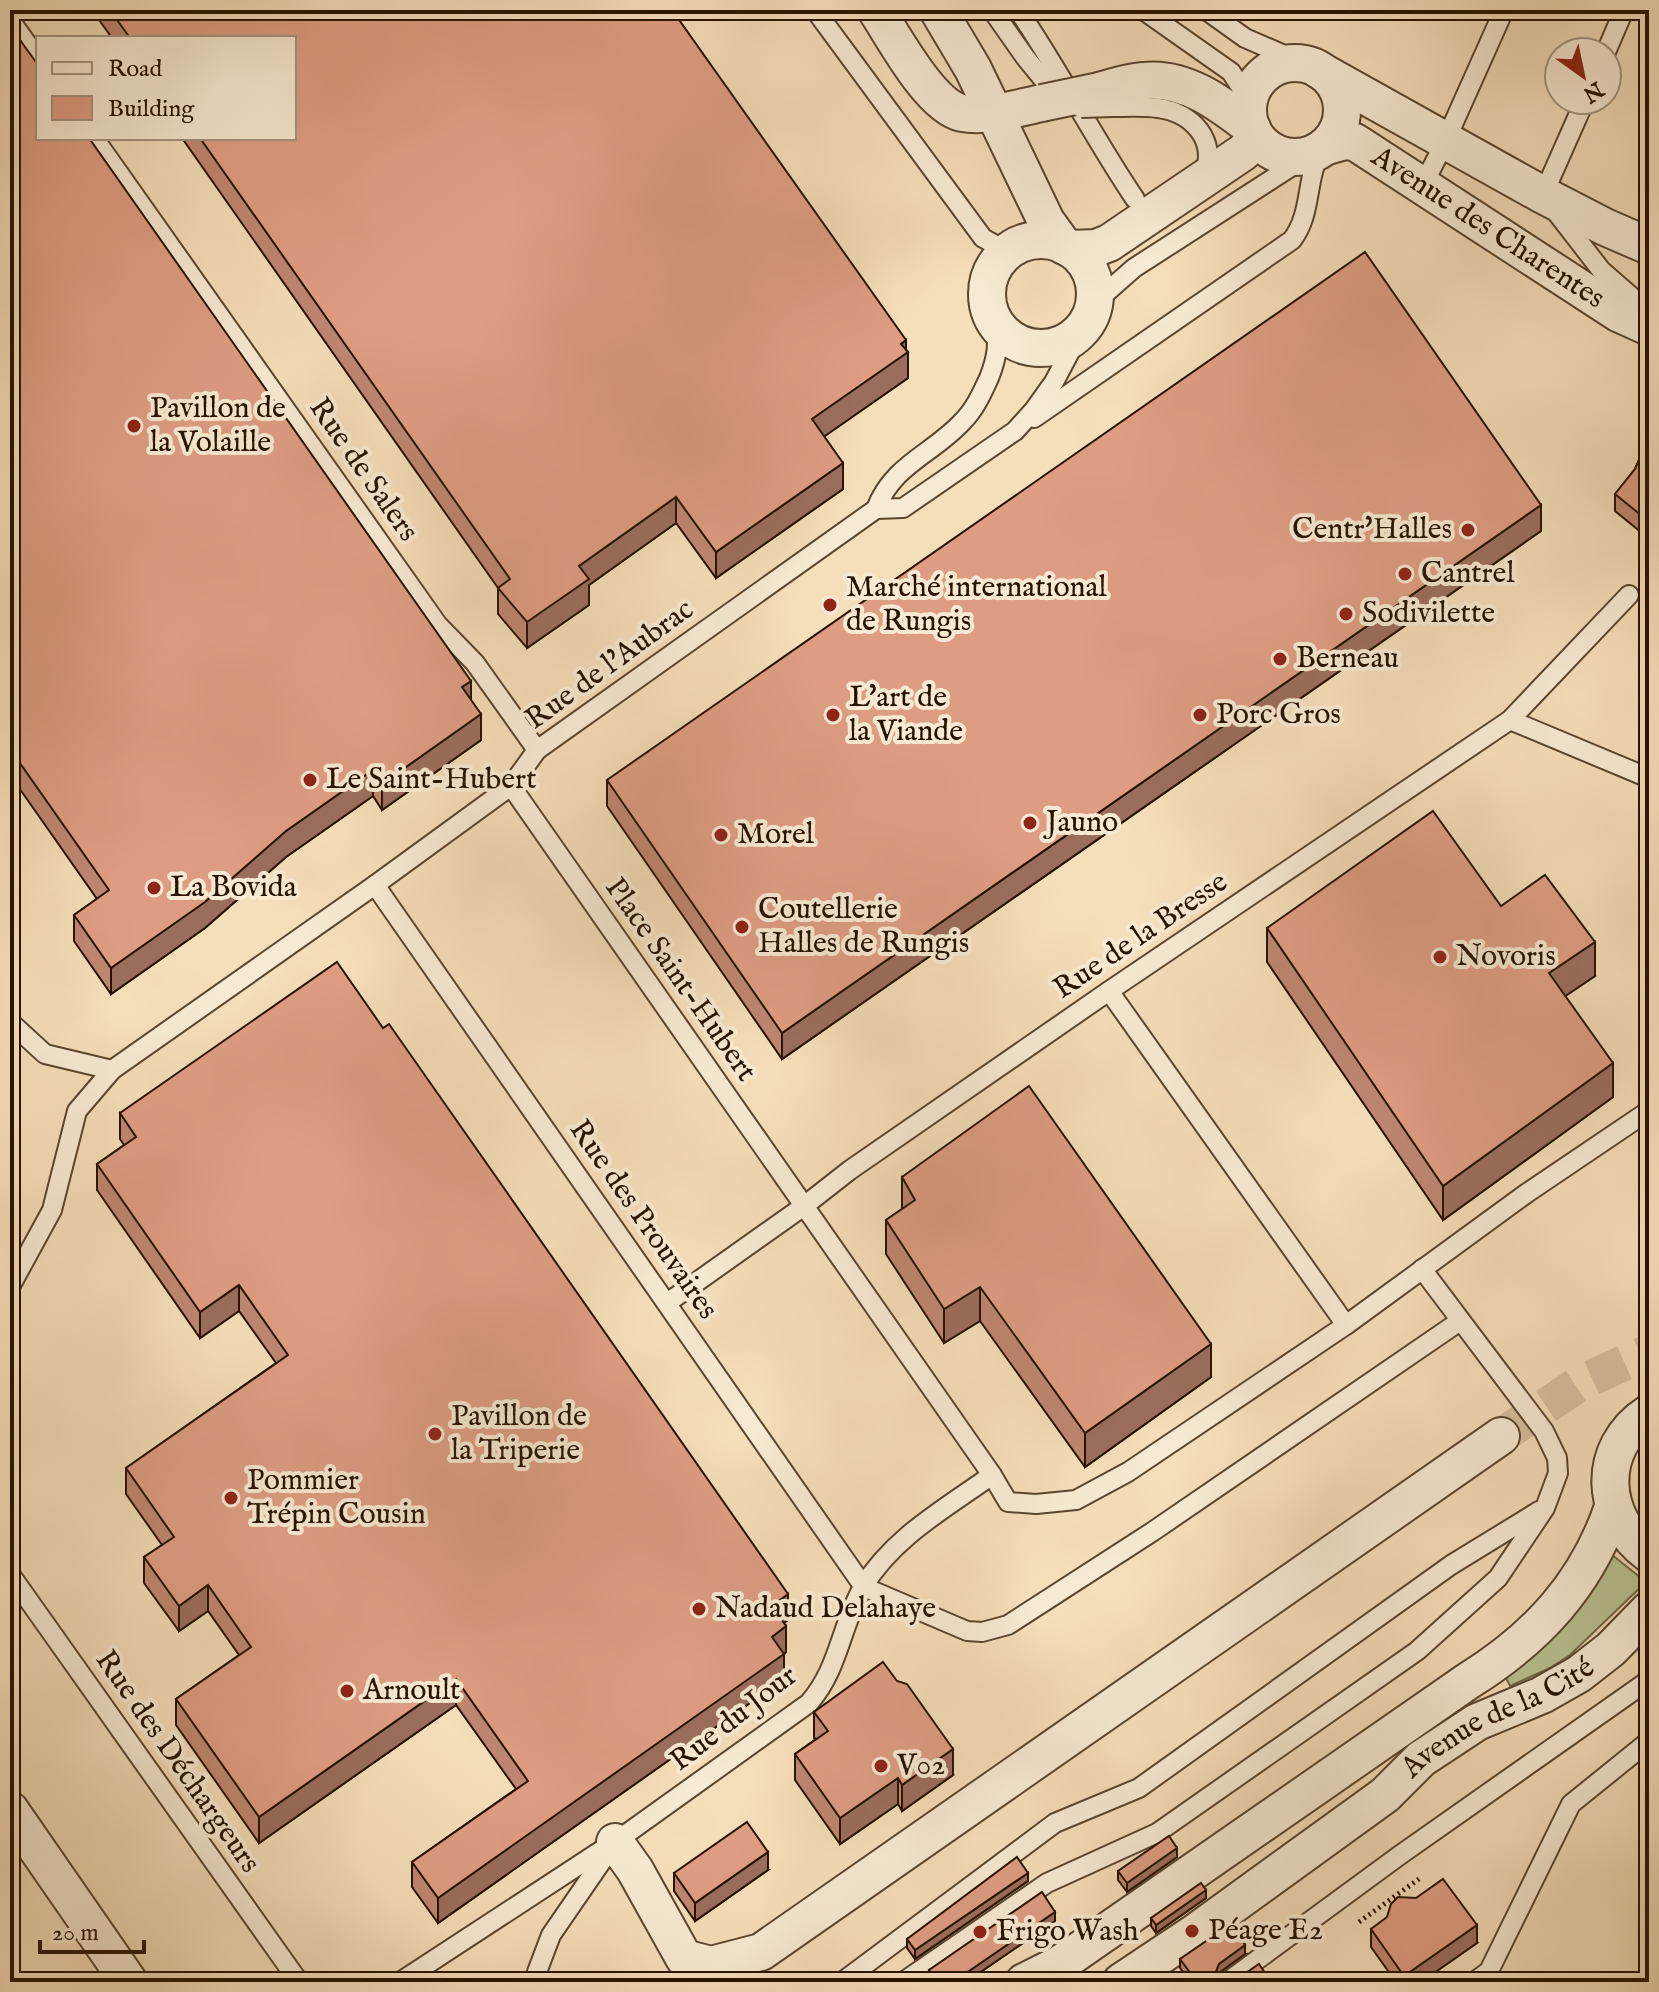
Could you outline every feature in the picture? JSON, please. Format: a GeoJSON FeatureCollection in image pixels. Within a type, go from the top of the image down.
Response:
{"type":"FeatureCollection","features":[{"type":"Feature","properties":{"kind":"street"},"geometry":{"type":"LineString","coordinates":[[876,10],[933,95],[947,108],[963,113],[1025,108],[1106,99],[1143,81],[1176,83],[1224,106],[1251,124],[1262,143],[1285,156],[1318,150],[1334,136],[1341,122],[1339,93],[1331,79],[1312,67],[1291,63],[1277,67],[1265,74],[1256,85],[1251,124],[1249,147],[1196,185],[1109,243],[1096,248],[1067,248],[1049,241],[1030,241],[1015,247],[1000,259],[991,275],[987,291],[989,308],[995,323],[1013,340],[1037,348],[1054,347],[1071,340],[1088,320],[1095,297],[1094,281],[1088,268],[1067,248],[1046,221],[1025,108],[973,69],[938,10]]}},
{"type":"Feature","properties":{"kind":"street","name":"Avenue des Charentes"},"geometry":{"type":"LineString","coordinates":[[1312,67],[1543,195],[1649,246]]}},
{"type":"Feature","properties":{"kind":"street","name":"Avenue des Charentes"},"geometry":{"type":"LineString","coordinates":[[1318,150],[1345,141],[1355,142],[1618,313],[1649,327]]}},
{"type":"Feature","properties":{"kind":"street"},"geometry":{"type":"LineString","coordinates":[[1649,1413],[1623,1438],[1613,1460],[1610,1483],[1613,1507],[1622,1527],[1635,1544],[1649,1554]]}},
{"type":"Feature","properties":{"kind":"street"},"geometry":{"type":"LineString","coordinates":[[615,1842],[635,1870],[684,1958],[711,1965],[761,1952],[1501,1436]]}},
{"type":"Feature","properties":{"kind":"street"},"geometry":{"type":"LineString","coordinates":[[1024,1982],[1060,1964],[1501,1660],[1564,1599],[1588,1566],[1603,1537],[1613,1507]]}},
{"type":"Feature","properties":{"kind":"street","name":"Avenue de la Cité"},"geometry":{"type":"LineString","coordinates":[[1121,1982],[1193,1934],[1385,1795],[1421,1759],[1477,1722],[1542,1695],[1579,1674],[1611,1649],[1649,1610]]}},
{"type":"Feature","properties":{"kind":"street"},"geometry":{"type":"LineString","coordinates":[[10,1810],[129,1982]]}},
{"type":"Feature","properties":{"kind":"lane"},"geometry":{"type":"LineString","coordinates":[[815,10],[983,238],[1001,248],[1015,247]]}},
{"type":"Feature","properties":{"kind":"lane"},"geometry":{"type":"LineString","coordinates":[[992,10],[1025,57],[1104,153]]}},
{"type":"Feature","properties":{"kind":"lane"},"geometry":{"type":"LineString","coordinates":[[1018,10],[1135,199]]}},
{"type":"Feature","properties":{"kind":"lane"},"geometry":{"type":"LineString","coordinates":[[1143,10],[1231,72],[1244,92],[1251,124]]}},
{"type":"Feature","properties":{"kind":"lane"},"geometry":{"type":"LineString","coordinates":[[1206,10],[1245,38],[1312,67]]}},
{"type":"Feature","properties":{"kind":"lane"},"geometry":{"type":"LineString","coordinates":[[1423,185],[1504,10]]}},
{"type":"Feature","properties":{"kind":"lane"},"geometry":{"type":"LineString","coordinates":[[1613,36],[1624,10]]}},
{"type":"Feature","properties":{"kind":"lane"},"geometry":{"type":"LineString","coordinates":[[10,20],[36,56]]}},
{"type":"Feature","properties":{"kind":"lane"},"geometry":{"type":"LineString","coordinates":[[1106,99],[1159,108],[1188,119],[1199,129],[1206,140],[1209,163],[1196,185]]}},
{"type":"Feature","properties":{"kind":"lane"},"geometry":{"type":"LineString","coordinates":[[1578,116],[1543,195],[1601,270],[1649,312]]}},
{"type":"Feature","properties":{"kind":"lane","name":"Rue de Salers"},"geometry":{"type":"LineString","coordinates":[[95,140],[438,625],[475,663],[537,750]]}},
{"type":"Feature","properties":{"kind":"lane"},"geometry":{"type":"LineString","coordinates":[[1015,431],[1292,240],[1306,216],[1318,150]]}},
{"type":"Feature","properties":{"kind":"lane","name":"Rue de l'Aubrac"},"geometry":{"type":"LineString","coordinates":[[112,1070],[511,786],[537,750],[876,509],[903,508],[1015,431],[1054,382],[1100,298],[1134,268],[1318,150]]}},
{"type":"Feature","properties":{"kind":"lane","name":"Rue de l'Aubrac"},"geometry":{"type":"LineString","coordinates":[[876,509],[882,492],[892,478],[964,420],[980,397],[999,348],[995,323]]}},
{"type":"Feature","properties":{"kind":"lane","name":"Rue de la Bresse"},"geometry":{"type":"LineString","coordinates":[[667,1303],[850,1170],[1510,720],[1629,595]]}},
{"type":"Feature","properties":{"kind":"lane"},"geometry":{"type":"LineString","coordinates":[[1510,720],[1649,778]]}},
{"type":"Feature","properties":{"kind":"lane","name":"Place Saint-Hubert"},"geometry":{"type":"LineString","coordinates":[[511,786],[1008,1502],[1036,1504],[1076,1500],[1128,1472],[1346,1325]]}},
{"type":"Feature","properties":{"kind":"lane","name":"Rue des Prouvaires"},"geometry":{"type":"LineString","coordinates":[[375,885],[864,1587]]}},
{"type":"Feature","properties":{"kind":"lane"},"geometry":{"type":"LineString","coordinates":[[1109,991],[1346,1325],[1527,1193],[1649,1113]]}},
{"type":"Feature","properties":{"kind":"lane"},"geometry":{"type":"LineString","coordinates":[[10,1022],[45,1054],[112,1070],[77,1111],[52,1210],[10,1287]]}},
{"type":"Feature","properties":{"kind":"lane"},"geometry":{"type":"LineString","coordinates":[[903,1982],[1047,1883],[1157,1833],[1417,1651],[1498,1578],[1545,1508],[1558,1473],[1557,1458],[1551,1443],[1422,1269]]}},
{"type":"Feature","properties":{"kind":"lane"},"geometry":{"type":"LineString","coordinates":[[864,1587],[967,1631],[982,1632],[1008,1625],[1152,1532],[1460,1321]]}},
{"type":"Feature","properties":{"kind":"lane","name":"Rue du Jour"},"geometry":{"type":"LineString","coordinates":[[537,1972],[551,1935],[615,1842],[809,1703],[827,1680],[853,1608],[882,1561],[901,1541],[992,1475]]}},
{"type":"Feature","properties":{"kind":"lane"},"geometry":{"type":"LineString","coordinates":[[842,1982],[1055,1823],[1139,1788],[1451,1565],[1545,1508]]}},
{"type":"Feature","properties":{"kind":"lane","name":"Rue des Déchargeurs"},"geometry":{"type":"LineString","coordinates":[[10,1574],[299,1982]]}},
{"type":"Feature","properties":{"kind":"lane"},"geometry":{"type":"LineString","coordinates":[[1227,1982],[1400,1855],[1649,1680]]}},
{"type":"Feature","properties":{"kind":"lane"},"geometry":{"type":"LineString","coordinates":[[1474,1982],[1489,1971],[1571,1804],[1649,1741]]}},
{"type":"Feature","properties":{"kind":"lane"},"geometry":{"type":"LineString","coordinates":[[400,1982],[615,1842]]}},
{"type":"Feature","properties":{"kind":"green space"},"geometry":{"type":"Polygon","coordinates":[[[1611,1554],[1646,1582],[1570,1655],[1510,1686],[1504,1674],[1611,1554]]]}},
{"type":"Feature","properties":{"kind":"building"},"geometry":{"type":"Polygon","coordinates":[[[110,10],[672,10],[906,340],[901,344],[908,352],[812,419],[843,463],[716,552],[676,497],[579,566],[589,579],[527,622],[498,588],[510,579],[201,140],[296,140],[296,36],[129,36],[110,10]]]}},
{"type":"Feature","properties":{"kind":"building","name":"Pavillon de la Volaille"},"geometry":{"type":"Polygon","coordinates":[[[10,26],[36,62],[36,140],[90,140],[471,681],[462,687],[481,714],[382,784],[373,770],[286,831],[205,902],[111,968],[74,915],[109,890],[10,749],[10,26]]]}},
{"type":"Feature","properties":{"kind":"building"},"geometry":{"type":"Polygon","coordinates":[[[1365,252],[1541,505],[782,1033],[607,780],[1365,252]]]}},
{"type":"Feature","properties":{"kind":"building"},"geometry":{"type":"Polygon","coordinates":[[[1649,438],[1649,508],[1642,516],[1615,494],[1635,469],[1649,438]]]}},
{"type":"Feature","properties":{"kind":"building"},"geometry":{"type":"Polygon","coordinates":[[[1433,811],[1501,906],[1545,875],[1595,942],[1549,973],[1613,1063],[1443,1186],[1267,928],[1433,811]]]}},
{"type":"Feature","properties":{"kind":"building","name":"Pavillon de la Triperie"},"geometry":{"type":"Polygon","coordinates":[[[337,962],[383,1028],[389,1024],[788,1594],[772,1606],[786,1626],[772,1637],[784,1654],[438,1898],[412,1862],[528,1781],[456,1679],[259,1817],[176,1699],[251,1647],[208,1585],[179,1606],[144,1557],[174,1537],[126,1468],[288,1355],[239,1285],[200,1312],[97,1164],[136,1137],[120,1113],[337,962]]]}},
{"type":"Feature","properties":{"kind":"building"},"geometry":{"type":"Polygon","coordinates":[[[1029,1086],[1211,1344],[1085,1433],[980,1287],[944,1309],[886,1220],[915,1200],[902,1177],[1029,1086]]]}},
{"type":"Feature","properties":{"kind":"building","name":"V02"},"geometry":{"type":"Polygon","coordinates":[[[883,1662],[897,1681],[907,1684],[953,1749],[902,1785],[898,1778],[840,1818],[795,1754],[828,1731],[814,1712],[883,1662]]]}},
{"type":"Feature","properties":{"kind":"building"},"geometry":{"type":"Polygon","coordinates":[[[747,1822],[768,1852],[695,1903],[674,1873],[747,1822]]]}},
{"type":"Feature","properties":{"kind":"building"},"geometry":{"type":"Polygon","coordinates":[[[1169,1836],[1177,1848],[1127,1883],[1118,1871],[1169,1836]]]}},
{"type":"Feature","properties":{"kind":"building"},"geometry":{"type":"Polygon","coordinates":[[[1017,1857],[1028,1873],[915,1950],[907,1939],[1017,1857]]]}},
{"type":"Feature","properties":{"kind":"building"},"geometry":{"type":"Polygon","coordinates":[[[1443,1879],[1477,1925],[1404,1976],[1371,1929],[1387,1917],[1391,1904],[1398,1897],[1416,1898],[1443,1879]]]}},
{"type":"Feature","properties":{"kind":"building"},"geometry":{"type":"Polygon","coordinates":[[[1201,1883],[1206,1890],[1156,1925],[1151,1918],[1201,1883]]]}},
{"type":"Feature","properties":{"kind":"building"},"geometry":{"type":"Polygon","coordinates":[[[1042,1892],[1055,1912],[953,1982],[937,1982],[929,1970],[1042,1892]]]}},
{"type":"Feature","properties":{"kind":"building"},"geometry":{"type":"Polygon","coordinates":[[[1231,1924],[1245,1945],[1219,1964],[1215,1974],[1217,1980],[1223,1982],[1197,1982],[1180,1959],[1231,1924]]]}},
{"type":"Feature","properties":{"kind":"building"},"geometry":{"type":"Polygon","coordinates":[[[1259,1964],[1265,1973],[1252,1982],[1233,1982],[1259,1964]]]}},
{"type":"Feature","properties":{"kind":"tunnel"},"geometry":{"type":"LineString","coordinates":[[1501,1436],[1582,1382],[1649,1352]]}},
{"type":"Feature","properties":{"kind":"place","name":"Pavillon de la Volaille"},"geometry":{"type":"Point","coordinates":[134,426]}},
{"type":"Feature","properties":{"kind":"place","name":"Centr'Halles"},"geometry":{"type":"Point","coordinates":[1468,530]}},
{"type":"Feature","properties":{"kind":"place","name":"Cantrel"},"geometry":{"type":"Point","coordinates":[1405,574]}},
{"type":"Feature","properties":{"kind":"place","name":"Marché international de Rungis"},"geometry":{"type":"Point","coordinates":[830,605]}},
{"type":"Feature","properties":{"kind":"place","name":"Sodivilette"},"geometry":{"type":"Point","coordinates":[1346,614]}},
{"type":"Feature","properties":{"kind":"place","name":"Berneau"},"geometry":{"type":"Point","coordinates":[1280,659]}},
{"type":"Feature","properties":{"kind":"place","name":"L'art de la Viande"},"geometry":{"type":"Point","coordinates":[833,715]}},
{"type":"Feature","properties":{"kind":"place","name":"Porc Gros"},"geometry":{"type":"Point","coordinates":[1200,715]}},
{"type":"Feature","properties":{"kind":"place","name":"Le Saint-Hubert"},"geometry":{"type":"Point","coordinates":[310,780]}},
{"type":"Feature","properties":{"kind":"place","name":"Jauno"},"geometry":{"type":"Point","coordinates":[1030,823]}},
{"type":"Feature","properties":{"kind":"place","name":"Morel"},"geometry":{"type":"Point","coordinates":[721,835]}},
{"type":"Feature","properties":{"kind":"place","name":"La Bovida"},"geometry":{"type":"Point","coordinates":[154,888]}},
{"type":"Feature","properties":{"kind":"place","name":"Coutellerie Halles de Rungis"},"geometry":{"type":"Point","coordinates":[742,927]}},
{"type":"Feature","properties":{"kind":"place","name":"Novoris"},"geometry":{"type":"Point","coordinates":[1440,957]}},
{"type":"Feature","properties":{"kind":"place","name":"Pavillon de la Triperie"},"geometry":{"type":"Point","coordinates":[435,1434]}},
{"type":"Feature","properties":{"kind":"place","name":"Pommier Trépin Cousin"},"geometry":{"type":"Point","coordinates":[231,1498]}},
{"type":"Feature","properties":{"kind":"place","name":"Nadaud Delahaye"},"geometry":{"type":"Point","coordinates":[699,1609]}},
{"type":"Feature","properties":{"kind":"place","name":"Arnoult"},"geometry":{"type":"Point","coordinates":[347,1691]}},
{"type":"Feature","properties":{"kind":"place","name":"V02"},"geometry":{"type":"Point","coordinates":[881,1766]}},
{"type":"Feature","properties":{"kind":"place","name":"Péage E2"},"geometry":{"type":"Point","coordinates":[1192,1931]}},
{"type":"Feature","properties":{"kind":"place","name":"Frigo Wash"},"geometry":{"type":"Point","coordinates":[980,1932]}}]}
